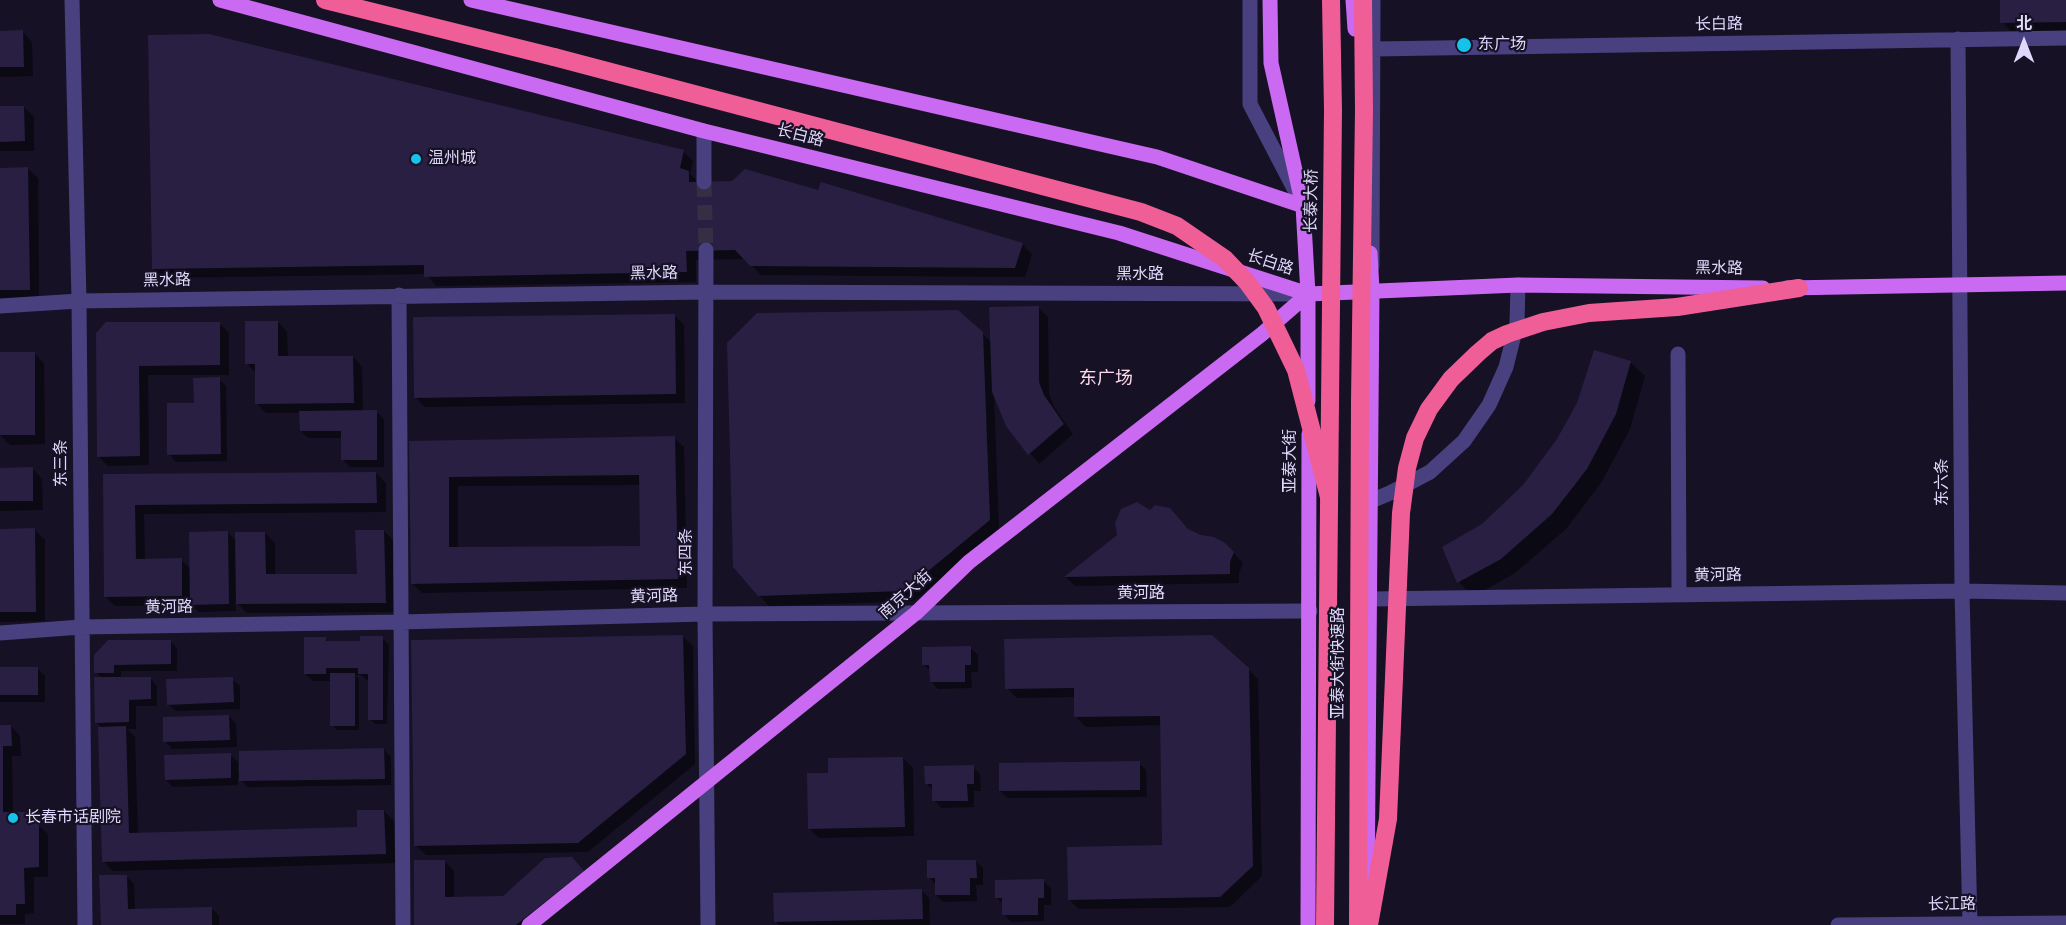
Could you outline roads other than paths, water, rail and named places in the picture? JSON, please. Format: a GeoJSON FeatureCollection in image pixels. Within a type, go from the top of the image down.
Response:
{"type":"FeatureCollection","features":[{"type":"Feature","properties":{"kind":"highway"},"geometry":{"type":"LineString","coordinates":[[326,0],[554,57],[1141,212],[1177,226],[1225,258],[1266,308],[1296,370],[1329,497]]}},
{"type":"Feature","properties":{"kind":"highway","name":"长泰大桥"},"geometry":{"type":"LineString","coordinates":[[1330,403],[1333,110],[1331,0]]}},
{"type":"Feature","properties":{"kind":"highway","name":"亚泰大街快速路"},"geometry":{"type":"LineString","coordinates":[[1358,925],[1360,401],[1365,110],[1363,0]]}},
{"type":"Feature","properties":{"kind":"highway"},"geometry":{"type":"LineString","coordinates":[[1368,925],[1388,819],[1401,513],[1414,438],[1429,409],[1451,380],[1492,341],[1543,322],[1589,313],[1677,307],[1799,288]]}},
{"type":"Feature","properties":{"kind":"highway","name":"亚泰大街快速路"},"geometry":{"type":"LineString","coordinates":[[1324,925],[1330,403]]}},
{"type":"Feature","properties":{"kind":"main road","name":"长白路"},"geometry":{"type":"LineString","coordinates":[[220,0],[704,131],[1119,233],[1308,294],[1372,290]]}},
{"type":"Feature","properties":{"kind":"main road"},"geometry":{"type":"LineString","coordinates":[[471,0],[1157,157],[1303,206]]}},
{"type":"Feature","properties":{"kind":"main road","name":"亚泰大街"},"geometry":{"type":"LineString","coordinates":[[1270,0],[1271,63],[1303,206],[1308,294],[1310,611],[1308,925]]}},
{"type":"Feature","properties":{"kind":"main road"},"geometry":{"type":"LineString","coordinates":[[1353,0],[1372,290],[1368,925]]}},
{"type":"Feature","properties":{"kind":"main road","name":"黑水路"},"geometry":{"type":"LineString","coordinates":[[1372,290],[1518,285],[1799,288],[2066,283]]}},
{"type":"Feature","properties":{"kind":"main road","name":"南京大街"},"geometry":{"type":"LineString","coordinates":[[529,925],[916,613],[969,562],[1262,334],[1308,294]]}},
{"type":"Feature","properties":{"kind":"street","name":"东三条"},"geometry":{"type":"LineString","coordinates":[[72,0],[79,301],[85,925]]}},
{"type":"Feature","properties":{"kind":"street"},"geometry":{"type":"LineString","coordinates":[[1250,0],[1250,104],[1303,206]]}},
{"type":"Feature","properties":{"kind":"street"},"geometry":{"type":"LineString","coordinates":[[1372,290],[1373,0]]}},
{"type":"Feature","properties":{"kind":"street","name":"长白路"},"geometry":{"type":"LineString","coordinates":[[1374,49],[2066,38]]}},
{"type":"Feature","properties":{"kind":"street","name":"东六条"},"geometry":{"type":"LineString","coordinates":[[1958,39],[1962,591],[1970,924]]}},
{"type":"Feature","properties":{"kind":"street"},"geometry":{"type":"LineString","coordinates":[[704,131],[704,182]]}},
{"type":"Feature","properties":{"kind":"street","name":"东四条"},"geometry":{"type":"LineString","coordinates":[[706,250],[705,782],[708,925]]}},
{"type":"Feature","properties":{"kind":"street"},"geometry":{"type":"LineString","coordinates":[[1371,501],[1430,472],[1464,441],[1483,414],[1506,367],[1517,323],[1518,285]]}},
{"type":"Feature","properties":{"kind":"street","name":"黑水路"},"geometry":{"type":"LineString","coordinates":[[0,306],[79,301],[707,292],[1308,294]]}},
{"type":"Feature","properties":{"kind":"street"},"geometry":{"type":"LineString","coordinates":[[399,295],[403,925]]}},
{"type":"Feature","properties":{"kind":"street"},"geometry":{"type":"LineString","coordinates":[[1678,354],[1679,595]]}},
{"type":"Feature","properties":{"kind":"street","name":"黄河路"},"geometry":{"type":"LineString","coordinates":[[1371,599],[1962,591],[2066,593]]}},
{"type":"Feature","properties":{"kind":"street","name":"黄河路"},"geometry":{"type":"LineString","coordinates":[[0,633],[81,627],[705,614],[1310,611]]}},
{"type":"Feature","properties":{"kind":"street","name":"长江路"},"geometry":{"type":"LineString","coordinates":[[1838,925],[2066,923]]}},
{"type":"Feature","properties":{"kind":"tunnel"},"geometry":{"type":"LineString","coordinates":[[704,182],[706,250]]}},
{"type":"Feature","properties":{"kind":"place","name":"东广场"},"geometry":{"type":"Point","coordinates":[1464,45]}},
{"type":"Feature","properties":{"kind":"place","name":"温州城"},"geometry":{"type":"Point","coordinates":[416,159]}},
{"type":"Feature","properties":{"kind":"place","name":"长春市话剧院"},"geometry":{"type":"Point","coordinates":[13,818]}},
{"type":"Feature","properties":{"kind":"district","name":"东广场"},"geometry":{"type":"Point","coordinates":[1106,379]}}]}
